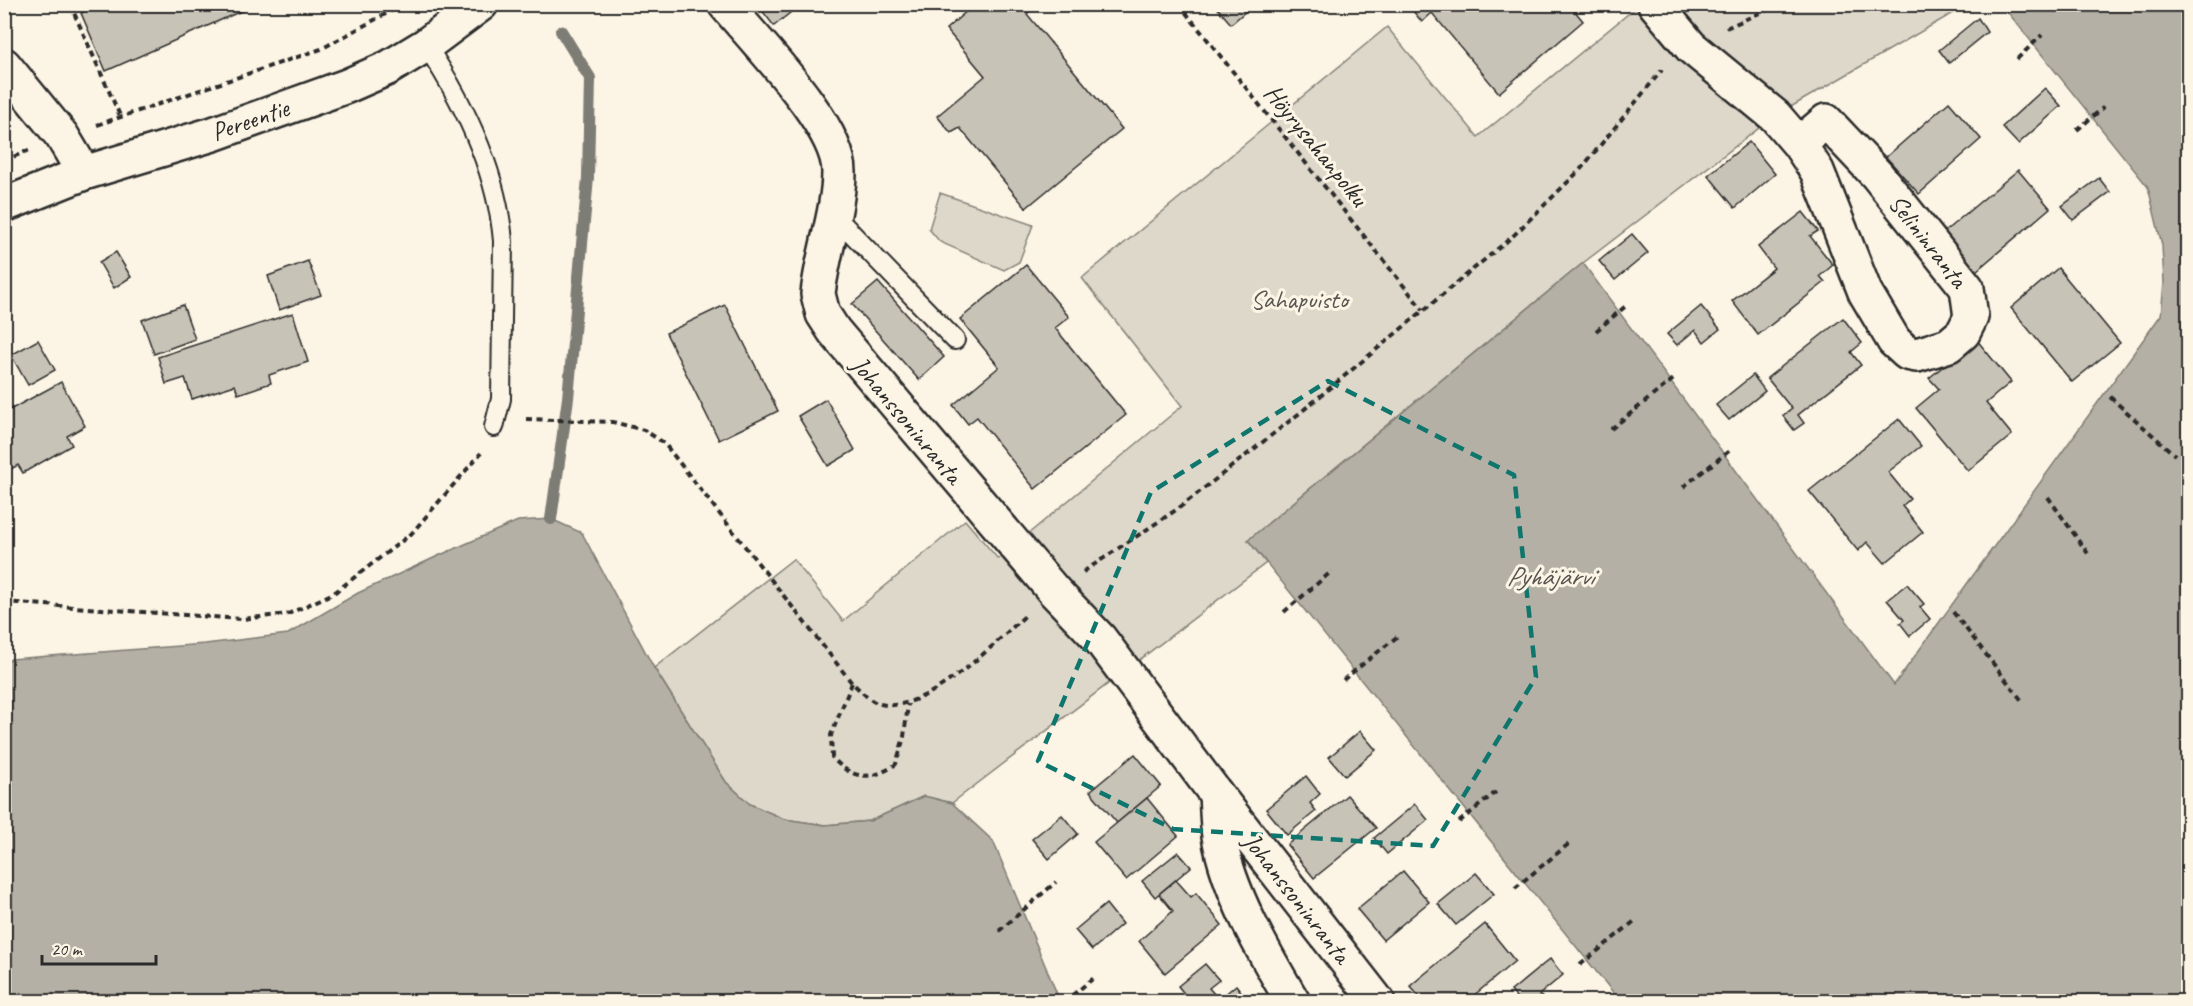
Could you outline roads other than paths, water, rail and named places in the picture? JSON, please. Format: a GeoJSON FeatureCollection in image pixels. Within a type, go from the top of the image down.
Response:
{"type":"FeatureCollection","features":[{"type":"Feature","properties":{"kind":"street","name":"Pereentie"},"geometry":{"type":"LineString","coordinates":[[4,205],[84,173],[213,134],[347,86],[388,68],[426,45],[481,4]]}},
{"type":"Feature","properties":{"kind":"street","name":"Johanssoninranta"},"geometry":{"type":"LineString","coordinates":[[725,4],[814,112],[836,149],[839,172],[818,294],[823,314],[847,349],[1054,591],[1100,639],[1216,794],[1378,1002]]}},
{"type":"Feature","properties":{"kind":"street","name":"Selininranta"},"geometry":{"type":"LineString","coordinates":[[1655,4],[1691,47],[1775,116],[1799,144],[1817,171],[1865,292],[1894,340],[1907,352],[1917,355],[1949,345],[1963,333],[1971,317],[1967,288],[1877,175],[1826,121],[1799,144]]}},
{"type":"Feature","properties":{"kind":"street"},"geometry":{"type":"LineString","coordinates":[[4,65],[62,136],[84,173]]}},
{"type":"Feature","properties":{"kind":"street","name":"Johanssoninranta"},"geometry":{"type":"LineString","coordinates":[[1216,794],[1219,835],[1230,877],[1274,971],[1293,1002]]}},
{"type":"Feature","properties":{"kind":"lane"},"geometry":{"type":"LineString","coordinates":[[426,45],[462,108],[488,170],[501,217],[503,241],[501,399],[495,427]]}},
{"type":"Feature","properties":{"kind":"lane"},"geometry":{"type":"LineString","coordinates":[[832,213],[955,340]]}},
{"type":"Feature","properties":{"kind":"water","name":"Pyhäjärvi"},"geometry":{"type":"Polygon","coordinates":[[[2002,5],[2188,5],[2188,1001],[1620,1001],[1248,540],[1583,263],[1894,685],[2161,315],[2164,283],[2162,245],[2148,187],[2002,5]]]}},
{"type":"Feature","properties":{"kind":"water"},"geometry":{"type":"Polygon","coordinates":[[[551,519],[582,533],[654,668],[726,782],[750,804],[784,819],[825,825],[870,821],[924,796],[952,803],[993,841],[1060,1001],[5,1001],[5,663],[11,659],[205,644],[288,634],[358,593],[518,521],[551,519]]]}},
{"type":"Feature","properties":{"kind":"waterway"},"geometry":{"type":"LineString","coordinates":[[551,519],[568,398],[588,178],[590,78],[561,31]]}},
{"type":"Feature","properties":{"kind":"park label","name":"Sahapuisto"},"geometry":{"type":"Point","coordinates":[1299,299]}}]}
